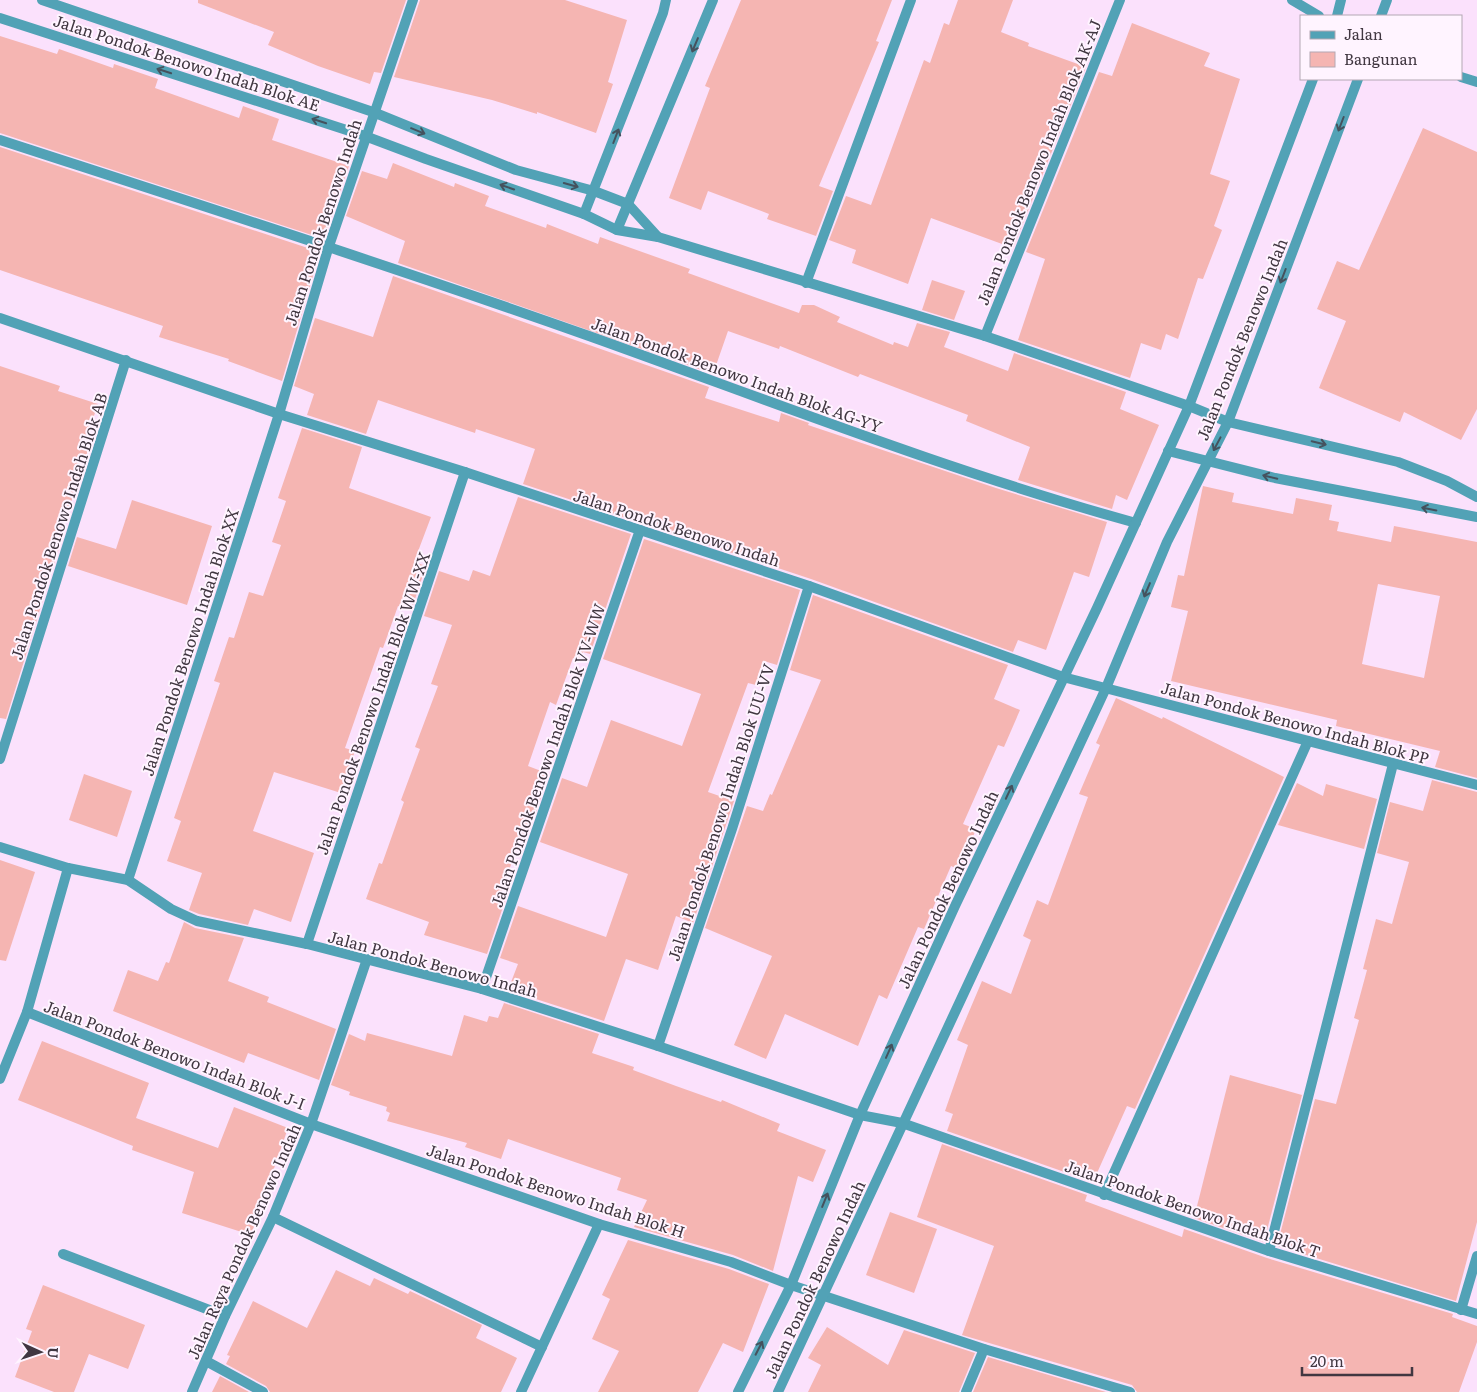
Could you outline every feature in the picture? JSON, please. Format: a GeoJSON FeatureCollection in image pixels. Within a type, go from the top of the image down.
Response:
{"type":"FeatureCollection","features":[{"type":"Feature","properties":{"kind":"street"},"geometry":{"type":"LineString","coordinates":[[42,0],[373,112],[413,0]]}},
{"type":"Feature","properties":{"kind":"street"},"geometry":{"type":"LineString","coordinates":[[584,214],[663,13],[666,0]]}},
{"type":"Feature","properties":{"kind":"street"},"geometry":{"type":"LineString","coordinates":[[617,230],[713,0]]}},
{"type":"Feature","properties":{"kind":"street"},"geometry":{"type":"LineString","coordinates":[[806,283],[911,0]]}},
{"type":"Feature","properties":{"kind":"street","name":"Jalan Pondok Benowo Indah Blok AK-AJ"},"geometry":{"type":"LineString","coordinates":[[985,336],[1120,0]]}},
{"type":"Feature","properties":{"kind":"street"},"geometry":{"type":"LineString","coordinates":[[1292,0],[1317,15]]}},
{"type":"Feature","properties":{"kind":"street"},"geometry":{"type":"LineString","coordinates":[[1336,15],[1341,0]]}},
{"type":"Feature","properties":{"kind":"street"},"geometry":{"type":"LineString","coordinates":[[1381,15],[1387,0]]}},
{"type":"Feature","properties":{"kind":"street","name":"Jalan Pondok Benowo Indah Blok AE"},"geometry":{"type":"LineString","coordinates":[[0,18],[365,136],[584,214]]}},
{"type":"Feature","properties":{"kind":"street"},"geometry":{"type":"LineString","coordinates":[[1462,77],[1477,82]]}},
{"type":"Feature","properties":{"kind":"street","name":"Jalan Pondok Benowo Indah"},"geometry":{"type":"LineString","coordinates":[[738,1392],[791,1285],[860,1115],[1189,406],[1313,80]]}},
{"type":"Feature","properties":{"kind":"street","name":"Jalan Pondok Benowo Indah"},"geometry":{"type":"LineString","coordinates":[[778,1392],[1106,688],[1167,542],[1228,422],[1358,80]]}},
{"type":"Feature","properties":{"kind":"street","name":"Jalan Pondok Benowo Indah"},"geometry":{"type":"LineString","coordinates":[[279,414],[328,249],[373,112],[516,170],[594,191],[628,204],[658,237]]}},
{"type":"Feature","properties":{"kind":"street","name":"Jalan Pondok Benowo Indah Blok AG-YY"},"geometry":{"type":"LineString","coordinates":[[0,140],[588,336],[864,435],[1061,502],[1136,523]]}},
{"type":"Feature","properties":{"kind":"street","name":"Jalan Pondok Benowo Indah"},"geometry":{"type":"LineString","coordinates":[[584,214],[617,230],[658,237],[985,336],[1189,406]]}},
{"type":"Feature","properties":{"kind":"street","name":"Jalan Pondok Benowo Indah"},"geometry":{"type":"LineString","coordinates":[[0,318],[279,414],[465,472],[808,586],[1063,677],[1106,688]]}},
{"type":"Feature","properties":{"kind":"street","name":"Jalan Pondok Benowo Indah Blok AB"},"geometry":{"type":"LineString","coordinates":[[0,759],[126,360]]}},
{"type":"Feature","properties":{"kind":"street"},"geometry":{"type":"LineString","coordinates":[[1189,406],[1228,422],[1398,462],[1447,481],[1477,497]]}},
{"type":"Feature","properties":{"kind":"street","name":"Jalan Pondok Benowo Indah Blok XX"},"geometry":{"type":"LineString","coordinates":[[128,880],[279,414]]}},
{"type":"Feature","properties":{"kind":"street"},"geometry":{"type":"LineString","coordinates":[[1168,451],[1208,462],[1351,494],[1477,517]]}},
{"type":"Feature","properties":{"kind":"street","name":"Jalan Pondok Benowo Indah Blok WW-XX"},"geometry":{"type":"LineString","coordinates":[[306,944],[465,472]]}},
{"type":"Feature","properties":{"kind":"street","name":"Jalan Pondok Benowo Indah Blok VV-WW"},"geometry":{"type":"LineString","coordinates":[[482,989],[640,530]]}},
{"type":"Feature","properties":{"kind":"street","name":"Jalan Pondok Benowo Indah Blok UU-VV"},"geometry":{"type":"LineString","coordinates":[[658,1046],[732,829],[808,586]]}},
{"type":"Feature","properties":{"kind":"street","name":"Jalan Pondok Benowo Indah Blok PP"},"geometry":{"type":"LineString","coordinates":[[1106,688],[1477,785]]}},
{"type":"Feature","properties":{"kind":"street"},"geometry":{"type":"LineString","coordinates":[[1104,1195],[1308,742]]}},
{"type":"Feature","properties":{"kind":"street"},"geometry":{"type":"LineString","coordinates":[[1269,1250],[1393,764]]}},
{"type":"Feature","properties":{"kind":"street","name":"Jalan Pondok Benowo Indah"},"geometry":{"type":"LineString","coordinates":[[0,848],[68,868],[128,880],[172,909],[198,921],[306,944],[482,989],[658,1046],[860,1115],[902,1123]]}},
{"type":"Feature","properties":{"kind":"street"},"geometry":{"type":"LineString","coordinates":[[0,1079],[27,1012],[68,868]]}},
{"type":"Feature","properties":{"kind":"street","name":"Jalan Raya Pondok Benowo Indah"},"geometry":{"type":"LineString","coordinates":[[192,1392],[225,1316],[273,1217],[311,1124],[368,959]]}},
{"type":"Feature","properties":{"kind":"street","name":"Jalan Pondok Benowo Indah Blok J-I"},"geometry":{"type":"LineString","coordinates":[[27,1012],[311,1124]]}},
{"type":"Feature","properties":{"kind":"street","name":"Jalan Pondok Benowo Indah Blok T"},"geometry":{"type":"LineString","coordinates":[[902,1123],[1104,1195],[1269,1250],[1477,1314]]}},
{"type":"Feature","properties":{"kind":"street","name":"Jalan Pondok Benowo Indah Blok H"},"geometry":{"type":"LineString","coordinates":[[311,1124],[599,1224],[731,1262],[791,1285]]}},
{"type":"Feature","properties":{"kind":"street"},"geometry":{"type":"LineString","coordinates":[[273,1217],[542,1347]]}},
{"type":"Feature","properties":{"kind":"street"},"geometry":{"type":"LineString","coordinates":[[521,1392],[599,1224]]}},
{"type":"Feature","properties":{"kind":"street"},"geometry":{"type":"LineString","coordinates":[[62,1254],[225,1316]]}},
{"type":"Feature","properties":{"kind":"street"},"geometry":{"type":"LineString","coordinates":[[1461,1310],[1477,1256]]}},
{"type":"Feature","properties":{"kind":"street"},"geometry":{"type":"LineString","coordinates":[[791,1285],[825,1294],[984,1349],[1130,1392]]}},
{"type":"Feature","properties":{"kind":"street"},"geometry":{"type":"LineString","coordinates":[[966,1392],[984,1349]]}},
{"type":"Feature","properties":{"kind":"street"},"geometry":{"type":"LineString","coordinates":[[206,1361],[262,1392]]}},
{"type":"Feature","properties":{"kind":"building"},"geometry":{"type":"Polygon","coordinates":[[[198,0],[406,0],[381,73],[374,72],[370,84],[318,66],[268,45],[274,32],[198,3],[198,0]]]}},
{"type":"Feature","properties":{"kind":"building"},"geometry":{"type":"Polygon","coordinates":[[[420,0],[565,0],[627,20],[608,82],[613,84],[596,133],[537,112],[537,114],[492,100],[394,77],[420,0]]]}},
{"type":"Feature","properties":{"kind":"building"},"geometry":{"type":"Polygon","coordinates":[[[741,0],[892,0],[876,41],[879,42],[819,186],[833,191],[816,236],[767,219],[769,214],[708,191],[701,210],[669,198],[710,88],[705,86],[741,0]]]}},
{"type":"Feature","properties":{"kind":"building"},"geometry":{"type":"Polygon","coordinates":[[[958,0],[1013,0],[1001,32],[1029,43],[1028,46],[1086,67],[1013,248],[931,218],[908,284],[852,263],[856,250],[829,240],[846,196],[871,205],[924,60],[930,63],[944,23],[949,25],[958,0]]]}},
{"type":"Feature","properties":{"kind":"building"},"geometry":{"type":"Polygon","coordinates":[[[1132,23],[1210,53],[1204,66],[1240,79],[1210,174],[1230,181],[1214,226],[1222,230],[1203,279],[1198,278],[1178,339],[1166,334],[1161,350],[1141,343],[1130,378],[1018,340],[1045,259],[1026,252],[1099,72],[1112,76],[1132,23]]]}},
{"type":"Feature","properties":{"kind":"building"},"geometry":{"type":"Polygon","coordinates":[[[0,36],[57,54],[59,49],[113,68],[114,64],[158,79],[155,88],[239,118],[243,106],[279,119],[272,140],[349,166],[324,239],[0,133],[0,36]]]}},
{"type":"Feature","properties":{"kind":"building"},"geometry":{"type":"Polygon","coordinates":[[[1423,128],[1477,152],[1477,409],[1461,440],[1404,412],[1400,422],[1319,388],[1346,321],[1317,309],[1337,261],[1359,270],[1423,128]]]}},
{"type":"Feature","properties":{"kind":"building"},"geometry":{"type":"Polygon","coordinates":[[[0,147],[320,252],[282,381],[228,361],[229,359],[159,337],[163,326],[0,270],[0,147]]]}},
{"type":"Feature","properties":{"kind":"building"},"geometry":{"type":"Polygon","coordinates":[[[393,163],[454,187],[455,183],[489,196],[485,206],[546,228],[547,224],[598,244],[600,237],[690,269],[688,273],[799,313],[802,305],[814,305],[840,317],[837,322],[893,345],[894,342],[908,347],[917,323],[950,332],[944,347],[1008,371],[1014,353],[1126,392],[1120,409],[1159,425],[1127,500],[1116,495],[1112,509],[1018,480],[1030,447],[966,421],[968,415],[860,374],[858,377],[780,346],[779,349],[728,331],[713,374],[398,263],[405,241],[346,216],[362,171],[387,179],[393,163]]]}},
{"type":"Feature","properties":{"kind":"building"},"geometry":{"type":"Polygon","coordinates":[[[393,276],[709,387],[705,398],[779,422],[781,413],[809,423],[808,425],[996,488],[1107,522],[1089,577],[1074,572],[1046,650],[1018,640],[1013,652],[811,579],[523,484],[535,449],[476,429],[475,433],[378,400],[366,434],[307,415],[314,394],[294,386],[315,318],[373,337],[393,276]]]}},
{"type":"Feature","properties":{"kind":"building"},"geometry":{"type":"Polygon","coordinates":[[[932,280],[965,291],[954,320],[922,310],[932,280]]]}},
{"type":"Feature","properties":{"kind":"building"},"geometry":{"type":"Polygon","coordinates":[[[0,366],[60,386],[58,391],[98,404],[84,445],[89,447],[6,719],[0,718],[0,366]]]}},
{"type":"Feature","properties":{"kind":"building"},"geometry":{"type":"Polygon","coordinates":[[[302,428],[362,447],[349,488],[431,517],[414,562],[426,566],[411,611],[398,606],[383,648],[380,647],[345,748],[355,751],[341,793],[274,772],[253,831],[314,853],[291,922],[254,909],[248,925],[189,910],[202,873],[167,861],[181,821],[174,818],[220,683],[214,681],[229,637],[234,638],[249,592],[263,596],[281,545],[272,542],[286,501],[278,498],[302,428]]]}},
{"type":"Feature","properties":{"kind":"building"},"geometry":{"type":"Polygon","coordinates":[[[1203,486],[1234,493],[1232,502],[1293,514],[1296,498],[1332,505],[1329,520],[1339,522],[1337,531],[1391,542],[1394,526],[1477,542],[1477,778],[1435,767],[1440,751],[1336,726],[1337,720],[1171,681],[1188,611],[1171,607],[1178,575],[1184,576],[1203,486]],[[1378,584],[1362,664],[1424,678],[1440,596],[1378,584]]]}},
{"type":"Feature","properties":{"kind":"building"},"geometry":{"type":"Polygon","coordinates":[[[518,497],[631,534],[590,654],[583,652],[580,661],[573,658],[556,705],[550,702],[528,766],[549,774],[527,838],[521,836],[499,899],[505,901],[487,954],[424,935],[429,922],[366,899],[379,863],[382,864],[404,802],[401,800],[420,749],[415,747],[438,686],[431,684],[452,625],[424,616],[439,571],[469,581],[473,570],[490,576],[518,497]]]}},
{"type":"Feature","properties":{"kind":"building"},"geometry":{"type":"Polygon","coordinates":[[[132,500],[212,526],[187,605],[68,566],[77,537],[116,549],[132,500]]]}},
{"type":"Feature","properties":{"kind":"building"},"geometry":{"type":"Polygon","coordinates":[[[644,539],[800,590],[777,665],[764,661],[756,685],[748,683],[708,792],[734,801],[693,923],[676,916],[658,970],[626,959],[604,1021],[508,990],[518,964],[500,958],[518,906],[606,937],[628,874],[540,842],[562,778],[587,787],[611,720],[682,746],[701,694],[603,659],[644,539]]]}},
{"type":"Feature","properties":{"kind":"building"},"geometry":{"type":"Polygon","coordinates":[[[813,595],[1008,665],[994,699],[1020,710],[1004,747],[998,745],[963,824],[976,829],[960,870],[951,866],[924,929],[918,927],[887,999],[879,995],[858,1046],[785,1014],[766,1059],[734,1045],[772,956],[705,928],[747,806],[763,811],[770,794],[772,795],[821,680],[790,670],[813,595]]]}},
{"type":"Feature","properties":{"kind":"building"},"geometry":{"type":"Polygon","coordinates":[[[1116,698],[1162,719],[1163,717],[1284,777],[1135,1109],[1127,1106],[1093,1182],[947,1131],[953,1114],[945,1111],[968,1045],[957,1040],[982,981],[1011,994],[1031,940],[1023,936],[1037,900],[1048,905],[1088,797],[1079,794],[1100,745],[1096,743],[1116,698]]]}},
{"type":"Feature","properties":{"kind":"building"},"geometry":{"type":"Polygon","coordinates":[[[84,774],[132,791],[117,837],[69,820],[84,774]]]}},
{"type":"Feature","properties":{"kind":"building"},"geometry":{"type":"Polygon","coordinates":[[[1432,780],[1477,792],[1477,1222],[1456,1301],[1277,1246],[1315,1099],[1336,1104],[1359,1020],[1354,1018],[1367,970],[1363,969],[1376,919],[1392,924],[1409,862],[1377,853],[1390,802],[1423,811],[1432,780]]]}},
{"type":"Feature","properties":{"kind":"building"},"geometry":{"type":"Polygon","coordinates":[[[1297,783],[1323,796],[1326,784],[1377,799],[1364,849],[1278,825],[1297,783]]]}},
{"type":"Feature","properties":{"kind":"building"},"geometry":{"type":"Polygon","coordinates":[[[0,860],[35,872],[6,961],[0,960],[0,860]]]}},
{"type":"Feature","properties":{"kind":"building"},"geometry":{"type":"Polygon","coordinates":[[[184,922],[195,928],[244,938],[228,981],[269,997],[267,1002],[336,1029],[319,1080],[248,1053],[244,1063],[113,1011],[128,970],[158,981],[166,962],[169,963],[184,922]]]}},
{"type":"Feature","properties":{"kind":"building"},"geometry":{"type":"Polygon","coordinates":[[[504,1003],[599,1034],[592,1053],[634,1067],[633,1070],[676,1086],[721,1102],[722,1100],[780,1124],[777,1131],[826,1150],[813,1182],[798,1176],[773,1271],[733,1255],[634,1227],[647,1200],[617,1190],[621,1178],[508,1139],[501,1159],[465,1147],[467,1143],[387,1121],[390,1113],[386,1111],[387,1107],[349,1095],[350,1092],[331,1085],[349,1034],[365,1041],[367,1033],[452,1056],[464,1015],[487,1022],[489,1016],[498,1018],[504,1003]]]}},
{"type":"Feature","properties":{"kind":"building"},"geometry":{"type":"Polygon","coordinates":[[[42,1041],[149,1083],[136,1118],[218,1148],[234,1107],[288,1128],[251,1235],[182,1213],[194,1172],[132,1150],[133,1146],[18,1100],[42,1041]]]}},
{"type":"Feature","properties":{"kind":"building"},"geometry":{"type":"Polygon","coordinates":[[[1230,1075],[1302,1095],[1264,1242],[1194,1218],[1230,1075]]]}},
{"type":"Feature","properties":{"kind":"building"},"geometry":{"type":"Polygon","coordinates":[[[942,1144],[1087,1195],[1085,1201],[1182,1237],[1184,1229],[1267,1258],[1453,1314],[1452,1317],[1477,1326],[1477,1342],[1459,1392],[1137,1392],[1132,1385],[962,1335],[994,1246],[917,1217],[942,1144]]]}},
{"type":"Feature","properties":{"kind":"building"},"geometry":{"type":"Polygon","coordinates":[[[890,1212],[937,1229],[914,1293],[866,1275],[890,1212]]]}},
{"type":"Feature","properties":{"kind":"building"},"geometry":{"type":"Polygon","coordinates":[[[628,1240],[729,1269],[769,1284],[743,1352],[723,1343],[698,1392],[598,1392],[619,1351],[592,1339],[610,1299],[602,1295],[628,1240]]]}},
{"type":"Feature","properties":{"kind":"building"},"geometry":{"type":"Polygon","coordinates":[[[336,1270],[370,1286],[374,1278],[408,1294],[410,1291],[482,1325],[476,1338],[517,1358],[501,1392],[270,1392],[266,1386],[226,1364],[230,1356],[227,1355],[253,1301],[307,1328],[336,1270]]]}},
{"type":"Feature","properties":{"kind":"building"},"geometry":{"type":"Polygon","coordinates":[[[43,1285],[145,1325],[128,1369],[89,1354],[74,1392],[54,1392],[15,1377],[32,1331],[26,1329],[43,1285]]]}},
{"type":"Feature","properties":{"kind":"building"},"geometry":{"type":"Polygon","coordinates":[[[827,1327],[888,1365],[904,1330],[975,1353],[959,1392],[808,1392],[821,1365],[808,1358],[827,1327]]]}},
{"type":"Feature","properties":{"kind":"building"},"geometry":{"type":"Polygon","coordinates":[[[988,1357],[1106,1392],[973,1392],[988,1357]]]}},
{"type":"Feature","properties":{"kind":"building"},"geometry":{"type":"Polygon","coordinates":[[[220,1376],[249,1392],[212,1392],[220,1376]]]}}]}
